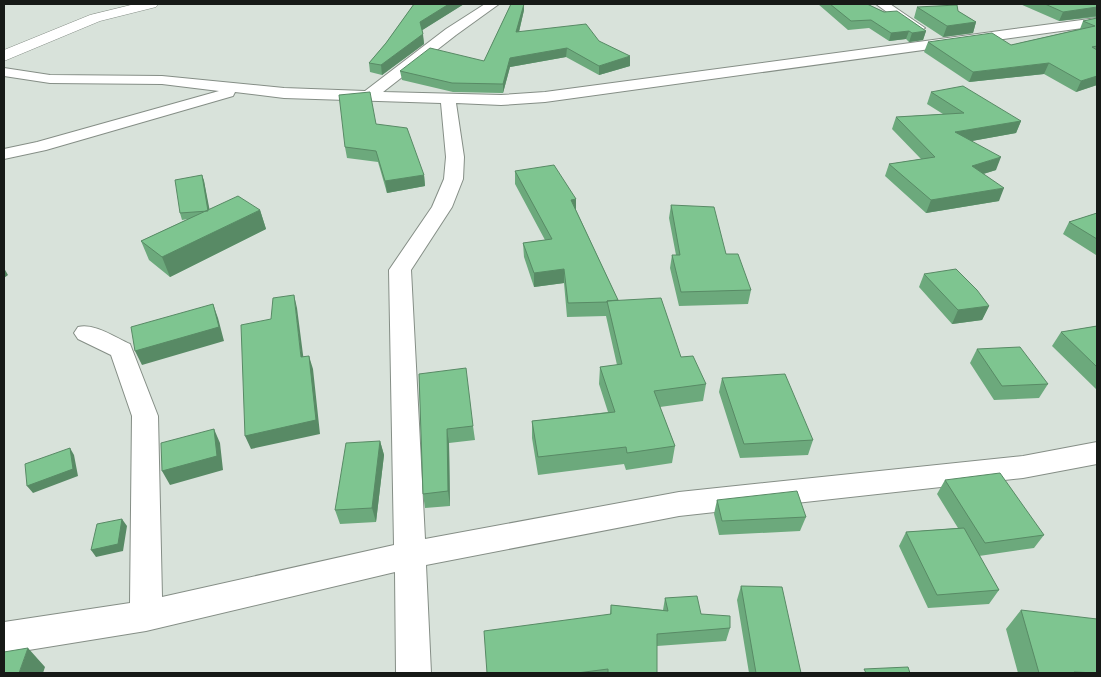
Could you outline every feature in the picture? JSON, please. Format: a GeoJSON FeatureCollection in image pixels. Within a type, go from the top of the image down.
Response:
{"type":"FeatureCollection","features":[{"type":"Feature","properties":{"kind":"street"},"geometry":{"type":"LineString","coordinates":[[4,56],[95,18],[151,4]]}},
{"type":"Feature","properties":{"kind":"street"},"geometry":{"type":"LineString","coordinates":[[368,96],[451,32],[493,4]]}},
{"type":"Feature","properties":{"kind":"street"},"geometry":{"type":"LineString","coordinates":[[882,4],[940,43]]}},
{"type":"Feature","properties":{"kind":"street"},"geometry":{"type":"LineString","coordinates":[[4,72],[50,79],[153,79],[284,93],[501,100],[545,97],[1097,22]]}},
{"type":"Feature","properties":{"kind":"street"},"geometry":{"type":"LineString","coordinates":[[4,154],[40,146],[242,89]]}},
{"type":"Feature","properties":{"kind":"street"},"geometry":{"type":"LineString","coordinates":[[414,673],[400,270],[440,208],[451,187],[455,166],[448,99]]}},
{"type":"Feature","properties":{"kind":"street"},"geometry":{"type":"LineString","coordinates":[[86,333],[120,350],[145,416],[146,616]]}},
{"type":"Feature","properties":{"kind":"street"},"geometry":{"type":"LineString","coordinates":[[4,638],[146,616],[409,555],[678,504],[1023,467],[1097,453]]}},
{"type":"Feature","properties":{"kind":"building"},"geometry":{"type":"Polygon","coordinates":[[[414,4],[449,4],[420,22],[423,34],[381,65],[369,63],[386,43],[414,4]]]}},
{"type":"Feature","properties":{"kind":"building"},"geometry":{"type":"Polygon","coordinates":[[[511,4],[524,4],[516,32],[586,24],[599,41],[630,56],[599,66],[567,48],[510,58],[503,84],[452,83],[400,71],[430,48],[484,61],[511,4]]]}},
{"type":"Feature","properties":{"kind":"building"},"geometry":{"type":"Polygon","coordinates":[[[830,4],[867,4],[884,12],[897,11],[926,31],[891,33],[871,20],[851,21],[830,4]]]}},
{"type":"Feature","properties":{"kind":"building"},"geometry":{"type":"Polygon","coordinates":[[[1045,4],[1097,4],[1097,7],[1063,12],[1045,4]]]}},
{"type":"Feature","properties":{"kind":"building"},"geometry":{"type":"Polygon","coordinates":[[[957,5],[958,11],[976,22],[947,26],[917,7],[957,5]]]}},
{"type":"Feature","properties":{"kind":"building"},"geometry":{"type":"Polygon","coordinates":[[[1097,18],[1097,46],[1092,47],[1097,50],[1097,76],[1081,81],[1049,63],[973,72],[928,42],[992,33],[1011,45],[1095,26],[1083,21],[1097,18]]]}},
{"type":"Feature","properties":{"kind":"building"},"geometry":{"type":"Polygon","coordinates":[[[963,86],[1021,121],[955,132],[1001,157],[972,166],[1004,188],[931,200],[889,164],[935,157],[896,117],[964,113],[931,92],[963,86]]]}},
{"type":"Feature","properties":{"kind":"building"},"geometry":{"type":"Polygon","coordinates":[[[370,92],[376,124],[407,128],[424,175],[385,181],[376,151],[345,147],[339,95],[370,92]]]}},
{"type":"Feature","properties":{"kind":"building"},"geometry":{"type":"Polygon","coordinates":[[[554,165],[576,199],[571,200],[618,300],[568,303],[564,269],[534,273],[523,243],[552,239],[515,171],[554,165]]]}},
{"type":"Feature","properties":{"kind":"building"},"geometry":{"type":"Polygon","coordinates":[[[202,175],[208,211],[180,213],[175,180],[202,175]]]}},
{"type":"Feature","properties":{"kind":"building"},"geometry":{"type":"Polygon","coordinates":[[[238,196],[260,210],[162,257],[141,241],[238,196]]]}},
{"type":"Feature","properties":{"kind":"building"},"geometry":{"type":"Polygon","coordinates":[[[671,205],[714,207],[726,254],[738,254],[751,290],[681,292],[672,255],[680,255],[671,205]]]}},
{"type":"Feature","properties":{"kind":"building"},"geometry":{"type":"Polygon","coordinates":[[[1097,213],[1097,239],[1069,222],[1097,213]]]}},
{"type":"Feature","properties":{"kind":"building"},"geometry":{"type":"Polygon","coordinates":[[[956,269],[977,290],[989,306],[958,310],[924,274],[956,269]]]}},
{"type":"Feature","properties":{"kind":"building"},"geometry":{"type":"Polygon","coordinates":[[[294,295],[301,357],[309,356],[316,420],[245,436],[241,325],[271,319],[273,298],[294,295]]]}},
{"type":"Feature","properties":{"kind":"building"},"geometry":{"type":"Polygon","coordinates":[[[661,298],[681,357],[693,356],[706,384],[654,391],[675,446],[627,453],[626,447],[538,457],[532,421],[615,412],[600,367],[622,364],[607,301],[661,298]]]}},
{"type":"Feature","properties":{"kind":"building"},"geometry":{"type":"Polygon","coordinates":[[[213,304],[219,327],[135,351],[131,327],[213,304]]]}},
{"type":"Feature","properties":{"kind":"building"},"geometry":{"type":"Polygon","coordinates":[[[1097,326],[1097,367],[1061,332],[1097,326]]]}},
{"type":"Feature","properties":{"kind":"building"},"geometry":{"type":"Polygon","coordinates":[[[1020,347],[1048,384],[1002,386],[977,349],[1020,347]]]}},
{"type":"Feature","properties":{"kind":"building"},"geometry":{"type":"Polygon","coordinates":[[[466,368],[473,426],[447,429],[448,491],[423,494],[419,374],[466,368]]]}},
{"type":"Feature","properties":{"kind":"building"},"geometry":{"type":"Polygon","coordinates":[[[785,374],[813,440],[744,444],[722,378],[785,374]]]}},
{"type":"Feature","properties":{"kind":"building"},"geometry":{"type":"Polygon","coordinates":[[[214,429],[217,456],[162,471],[161,443],[214,429]]]}},
{"type":"Feature","properties":{"kind":"building"},"geometry":{"type":"Polygon","coordinates":[[[380,441],[372,508],[335,510],[346,443],[380,441]]]}},
{"type":"Feature","properties":{"kind":"building"},"geometry":{"type":"Polygon","coordinates":[[[70,448],[73,469],[27,486],[25,464],[70,448]]]}},
{"type":"Feature","properties":{"kind":"building"},"geometry":{"type":"Polygon","coordinates":[[[1000,473],[1044,535],[985,543],[945,480],[1000,473]]]}},
{"type":"Feature","properties":{"kind":"building"},"geometry":{"type":"Polygon","coordinates":[[[797,491],[806,517],[722,521],[717,500],[797,491]]]}},
{"type":"Feature","properties":{"kind":"building"},"geometry":{"type":"Polygon","coordinates":[[[122,519],[118,544],[91,550],[97,524],[122,519]]]}},
{"type":"Feature","properties":{"kind":"building"},"geometry":{"type":"Polygon","coordinates":[[[964,528],[999,590],[937,595],[906,532],[964,528]]]}},
{"type":"Feature","properties":{"kind":"building"},"geometry":{"type":"Polygon","coordinates":[[[741,586],[782,587],[801,673],[756,673],[741,586]]]}},
{"type":"Feature","properties":{"kind":"building"},"geometry":{"type":"Polygon","coordinates":[[[697,596],[701,614],[730,616],[730,628],[657,634],[657,673],[608,673],[608,669],[577,673],[487,673],[484,631],[611,614],[611,605],[668,611],[665,598],[697,596]]]}},
{"type":"Feature","properties":{"kind":"building"},"geometry":{"type":"Polygon","coordinates":[[[1021,610],[1097,619],[1097,673],[1039,673],[1021,610]]]}},
{"type":"Feature","properties":{"kind":"building"},"geometry":{"type":"Polygon","coordinates":[[[28,648],[19,673],[4,673],[4,652],[28,648]]]}},
{"type":"Feature","properties":{"kind":"building"},"geometry":{"type":"Polygon","coordinates":[[[908,667],[910,673],[866,673],[864,669],[908,667]]]}}]}
